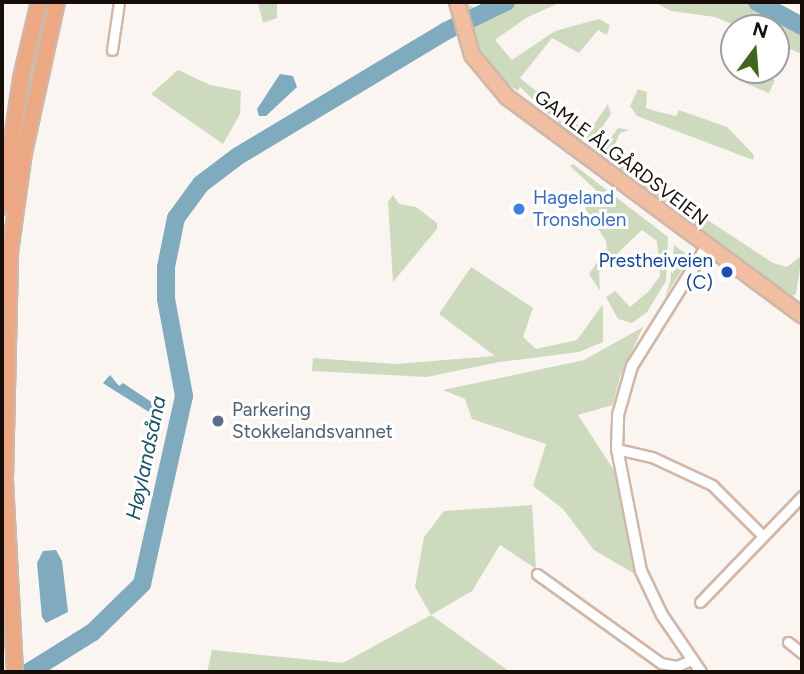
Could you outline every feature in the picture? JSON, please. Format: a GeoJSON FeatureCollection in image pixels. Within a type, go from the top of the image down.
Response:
{"type":"FeatureCollection","features":[{"type":"Feature","properties":{"kind":"highway"},"geometry":{"type":"LineString","coordinates":[[2,206],[21,78],[39,2]]}},
{"type":"Feature","properties":{"kind":"highway"},"geometry":{"type":"LineString","coordinates":[[15,672],[5,478],[5,336],[15,208],[57,2]]}},
{"type":"Feature","properties":{"kind":"main road","name":"GAMLE ÅLGÅRDSVEIEN"},"geometry":{"type":"LineString","coordinates":[[457,2],[461,27],[480,66],[507,97],[802,315]]}},
{"type":"Feature","properties":{"kind":"street"},"geometry":{"type":"LineString","coordinates":[[112,50],[118,2]]}},
{"type":"Feature","properties":{"kind":"street"},"geometry":{"type":"LineString","coordinates":[[701,672],[662,615],[641,571],[617,449],[618,415],[632,366],[707,246]]}},
{"type":"Feature","properties":{"kind":"street"},"geometry":{"type":"LineString","coordinates":[[617,449],[652,457],[712,485],[763,536]]}},
{"type":"Feature","properties":{"kind":"street"},"geometry":{"type":"LineString","coordinates":[[700,601],[802,496]]}},
{"type":"Feature","properties":{"kind":"street"},"geometry":{"type":"LineString","coordinates":[[537,574],[661,663],[677,666],[691,660]]}},
{"type":"Feature","properties":{"kind":"street"},"geometry":{"type":"LineString","coordinates":[[788,642],[802,653]]}},
{"type":"Feature","properties":{"kind":"green space"},"geometry":{"type":"Polygon","coordinates":[[[258,2],[277,2],[277,18],[263,23],[258,2]]]}},
{"type":"Feature","properties":{"kind":"green space"},"geometry":{"type":"Polygon","coordinates":[[[465,2],[476,9],[492,2],[561,2],[526,18],[495,40],[512,60],[555,31],[599,19],[610,25],[607,35],[598,30],[579,53],[552,38],[520,78],[588,133],[608,104],[611,114],[595,138],[579,143],[520,87],[518,91],[492,73],[475,44],[465,2]]]}},
{"type":"Feature","properties":{"kind":"green space"},"geometry":{"type":"Polygon","coordinates":[[[654,2],[769,2],[787,14],[720,14],[720,19],[671,11],[654,2]]]}},
{"type":"Feature","properties":{"kind":"green space"},"geometry":{"type":"Polygon","coordinates":[[[790,16],[802,24],[802,54],[790,49],[790,16]]]}},
{"type":"Feature","properties":{"kind":"green space"},"geometry":{"type":"Polygon","coordinates":[[[178,70],[210,85],[241,91],[240,114],[223,144],[151,94],[178,70]]]}},
{"type":"Feature","properties":{"kind":"green space"},"geometry":{"type":"Polygon","coordinates":[[[747,84],[773,84],[769,93],[747,84]]]}},
{"type":"Feature","properties":{"kind":"green space"},"geometry":{"type":"Polygon","coordinates":[[[638,89],[647,92],[646,108],[676,116],[679,110],[727,127],[754,155],[753,160],[637,116],[630,106],[638,89]]]}},
{"type":"Feature","properties":{"kind":"green space"},"geometry":{"type":"Polygon","coordinates":[[[618,128],[629,130],[620,133],[611,153],[638,169],[650,182],[773,263],[787,267],[802,255],[796,294],[792,296],[606,164],[600,153],[618,128]]]}},
{"type":"Feature","properties":{"kind":"green space"},"geometry":{"type":"Polygon","coordinates":[[[573,164],[668,237],[666,281],[647,312],[632,323],[618,319],[606,297],[615,291],[630,307],[649,291],[660,276],[657,241],[642,230],[599,271],[600,291],[589,274],[607,248],[606,241],[585,208],[599,193],[570,166],[573,164]]]}},
{"type":"Feature","properties":{"kind":"green space"},"geometry":{"type":"Polygon","coordinates":[[[393,195],[399,204],[416,207],[437,223],[437,229],[393,282],[388,202],[393,195]]]}},
{"type":"Feature","properties":{"kind":"green space"},"geometry":{"type":"Polygon","coordinates":[[[674,245],[690,257],[665,297],[670,282],[674,245]]]}},
{"type":"Feature","properties":{"kind":"green space"},"geometry":{"type":"Polygon","coordinates":[[[471,267],[533,308],[523,337],[536,349],[577,340],[603,304],[603,342],[579,352],[499,362],[427,377],[312,371],[313,358],[395,364],[495,356],[439,314],[471,267]]]}},
{"type":"Feature","properties":{"kind":"green space"},"geometry":{"type":"Polygon","coordinates":[[[643,327],[620,377],[613,405],[578,415],[615,472],[635,574],[594,550],[563,509],[533,486],[546,444],[472,419],[465,399],[443,390],[584,360],[643,327]]]}},
{"type":"Feature","properties":{"kind":"green space"},"geometry":{"type":"Polygon","coordinates":[[[532,505],[536,569],[500,545],[472,591],[431,615],[415,587],[424,537],[444,511],[532,505]]]}},
{"type":"Feature","properties":{"kind":"green space"},"geometry":{"type":"Polygon","coordinates":[[[431,615],[510,672],[207,672],[212,650],[343,663],[431,615]]]}},
{"type":"Feature","properties":{"kind":"water"},"geometry":{"type":"Polygon","coordinates":[[[280,74],[293,76],[297,87],[266,116],[259,116],[257,109],[280,74]]]}},
{"type":"Feature","properties":{"kind":"water"},"geometry":{"type":"Polygon","coordinates":[[[110,375],[119,386],[123,383],[159,407],[149,412],[103,383],[110,375]]]}},
{"type":"Feature","properties":{"kind":"water"},"geometry":{"type":"Polygon","coordinates":[[[56,550],[62,561],[68,612],[46,623],[42,617],[37,563],[43,551],[56,550]]]}},
{"type":"Feature","properties":{"kind":"waterway","name":"Høylandsåna"},"geometry":{"type":"LineString","coordinates":[[29,672],[93,632],[142,584],[184,396],[166,299],[166,267],[176,218],[201,184],[238,156],[446,31],[506,2]]}},
{"type":"Feature","properties":{"kind":"waterway","name":"Høylandsåna"},"geometry":{"type":"LineString","coordinates":[[757,2],[802,26]]}},
{"type":"Feature","properties":{"kind":"place","name":"Hageland Tronsholen"},"geometry":{"type":"Point","coordinates":[519,209]}},
{"type":"Feature","properties":{"kind":"place","name":"Prestheiveien (C)"},"geometry":{"type":"Point","coordinates":[727,272]}},
{"type":"Feature","properties":{"kind":"place","name":"Parkering Stokkelandsvannet"},"geometry":{"type":"Point","coordinates":[218,421]}}]}
